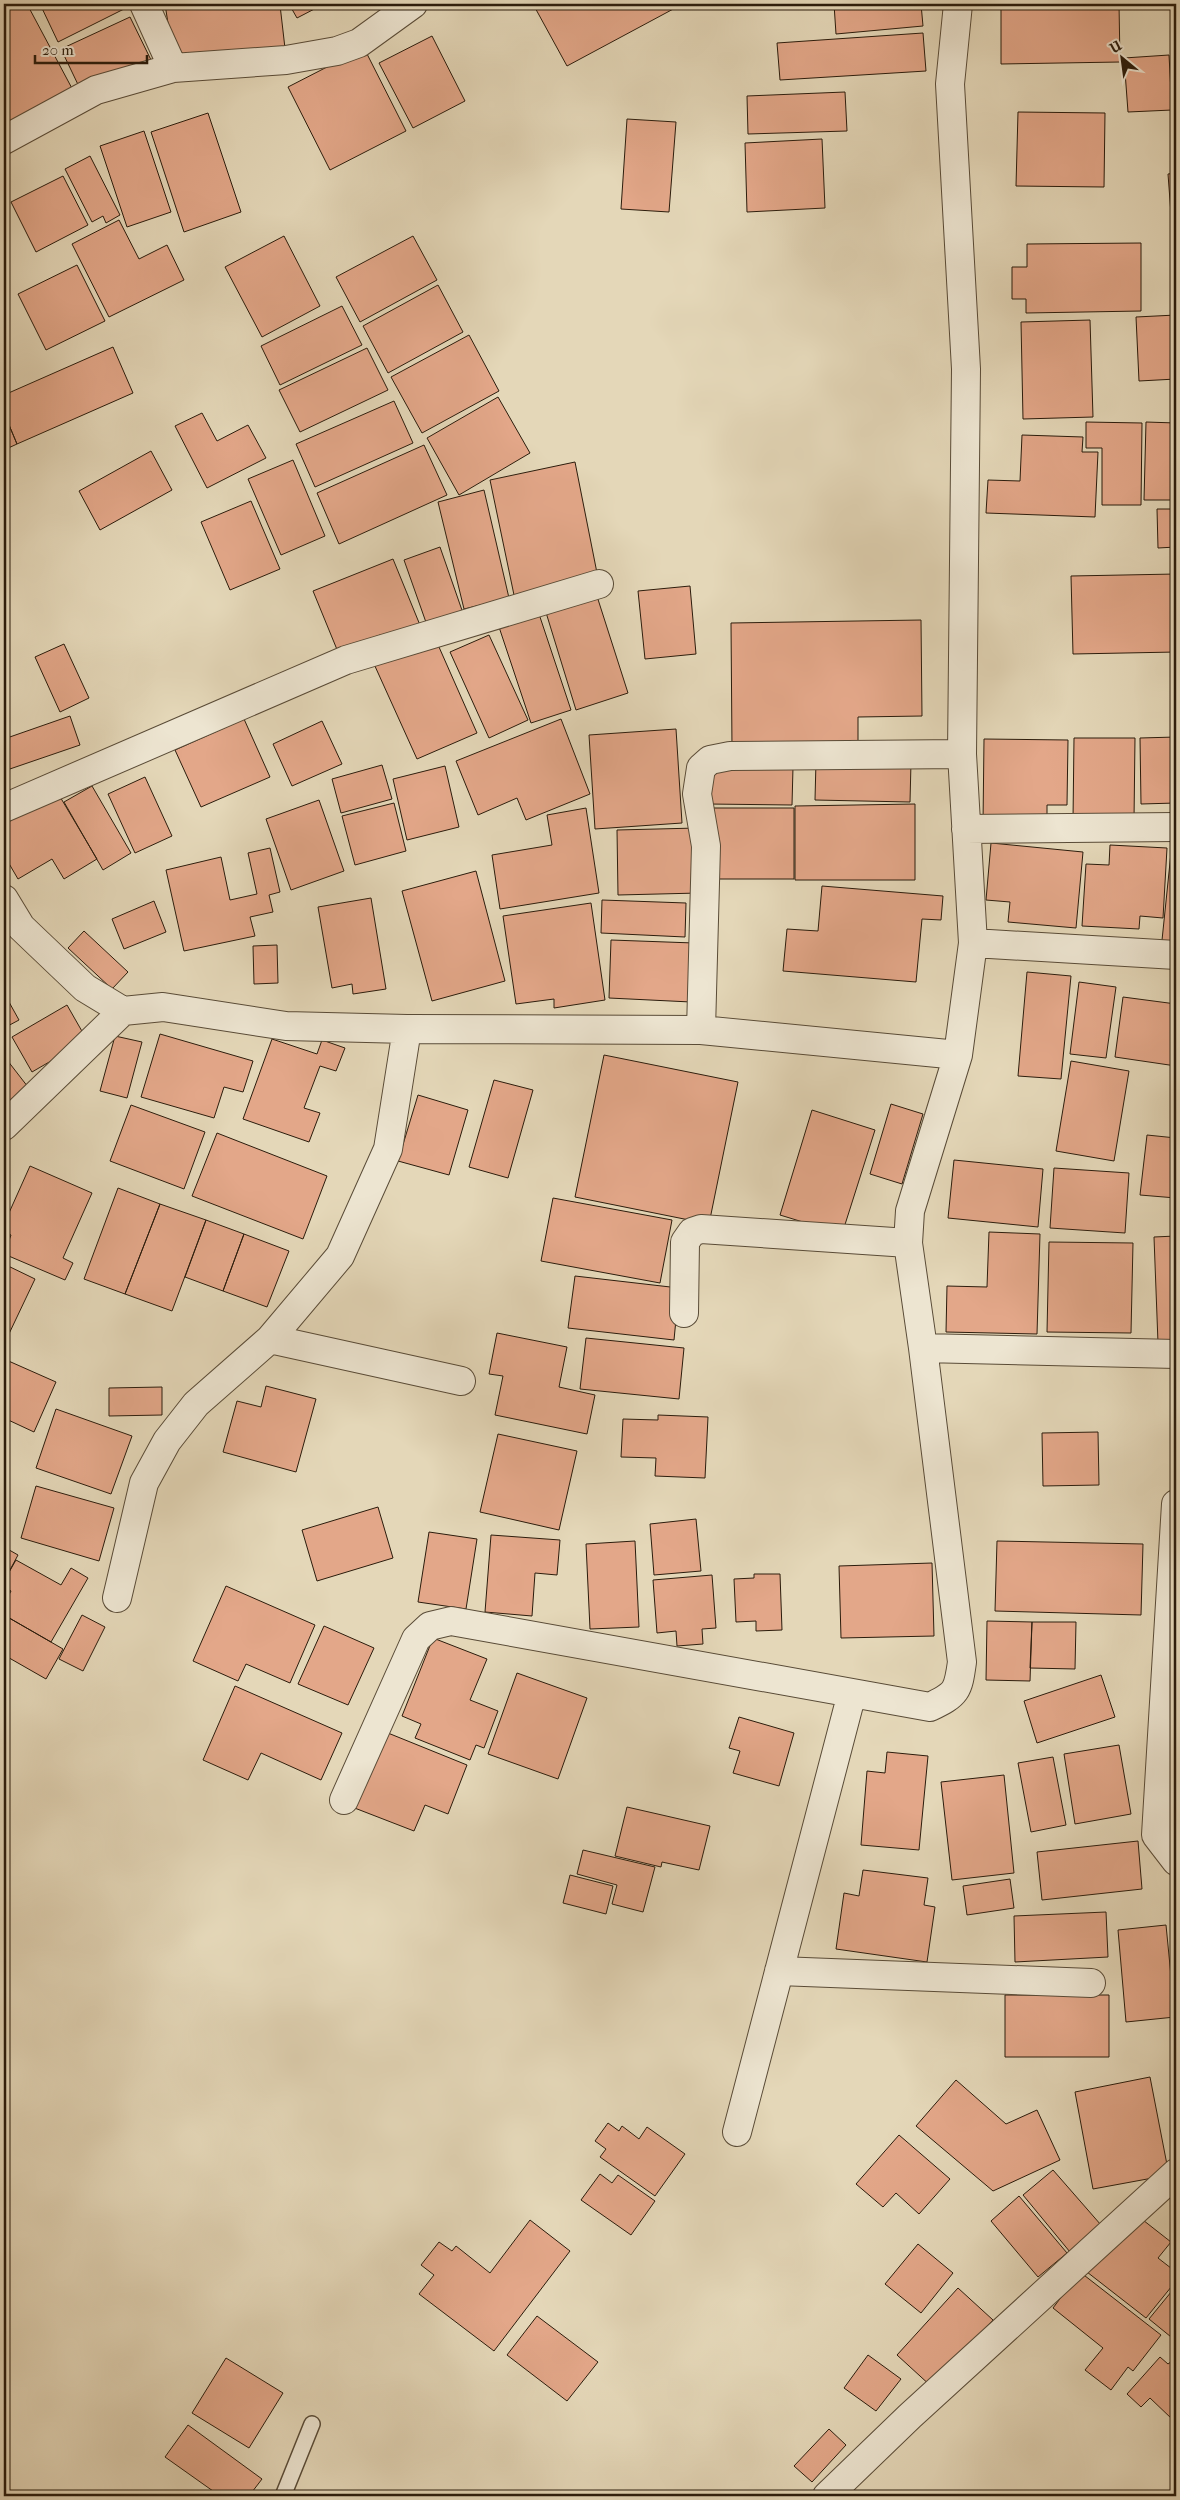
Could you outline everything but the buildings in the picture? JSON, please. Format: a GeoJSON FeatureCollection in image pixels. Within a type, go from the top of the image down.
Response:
{"type":"FeatureCollection","features":[{"type":"Feature","properties":{"kind":"street"},"geometry":{"type":"LineString","coordinates":[[144,4],[173,68]]}},
{"type":"Feature","properties":{"kind":"street"},"geometry":{"type":"LineString","coordinates":[[4,140],[96,90],[173,68],[286,60],[336,51],[359,43],[413,4]]}},
{"type":"Feature","properties":{"kind":"street"},"geometry":{"type":"LineString","coordinates":[[344,1800],[416,1639],[430,1626],[451,1621],[930,1707],[947,1698],[958,1687],[962,1662],[908,1243],[910,1211],[958,1055],[973,943],[962,754],[966,370],[950,84],[958,4]]}},
{"type":"Feature","properties":{"kind":"street"},"geometry":{"type":"LineString","coordinates":[[4,808],[346,660],[599,584]]}},
{"type":"Feature","properties":{"kind":"street"},"geometry":{"type":"LineString","coordinates":[[702,1030],[706,846],[696,794],[701,768],[710,760],[730,756],[962,754]]}},
{"type":"Feature","properties":{"kind":"street"},"geometry":{"type":"LineString","coordinates":[[966,830],[1176,827]]}},
{"type":"Feature","properties":{"kind":"street"},"geometry":{"type":"LineString","coordinates":[[4,899],[12,932],[85,988],[123,1012]]}},
{"type":"Feature","properties":{"kind":"street"},"geometry":{"type":"LineString","coordinates":[[973,943],[1176,955]]}},
{"type":"Feature","properties":{"kind":"street"},"geometry":{"type":"LineString","coordinates":[[4,1126],[123,1012],[163,1007],[286,1026],[407,1029],[702,1030],[958,1055]]}},
{"type":"Feature","properties":{"kind":"street"},"geometry":{"type":"LineString","coordinates":[[117,1598],[144,1483],[167,1441],[196,1404],[270,1339],[340,1256],[388,1149],[407,1029]]}},
{"type":"Feature","properties":{"kind":"street"},"geometry":{"type":"LineString","coordinates":[[684,1313],[685,1242],[692,1232],[701,1229],[908,1243]]}},
{"type":"Feature","properties":{"kind":"street"},"geometry":{"type":"LineString","coordinates":[[270,1339],[461,1381]]}},
{"type":"Feature","properties":{"kind":"street"},"geometry":{"type":"LineString","coordinates":[[923,1348],[1176,1354]]}},
{"type":"Feature","properties":{"kind":"street"},"geometry":{"type":"LineString","coordinates":[[1176,1504],[1156,1835],[1176,1861]]}},
{"type":"Feature","properties":{"kind":"street"},"geometry":{"type":"LineString","coordinates":[[737,2132],[852,1693]]}},
{"type":"Feature","properties":{"kind":"street"},"geometry":{"type":"LineString","coordinates":[[779,1971],[1092,1983]]}},
{"type":"Feature","properties":{"kind":"street"},"geometry":{"type":"LineString","coordinates":[[827,2496],[910,2416],[1176,2173]]}},
{"type":"Feature","properties":{"kind":"lane"},"geometry":{"type":"LineString","coordinates":[[282,2496],[312,2424]]}}]}
